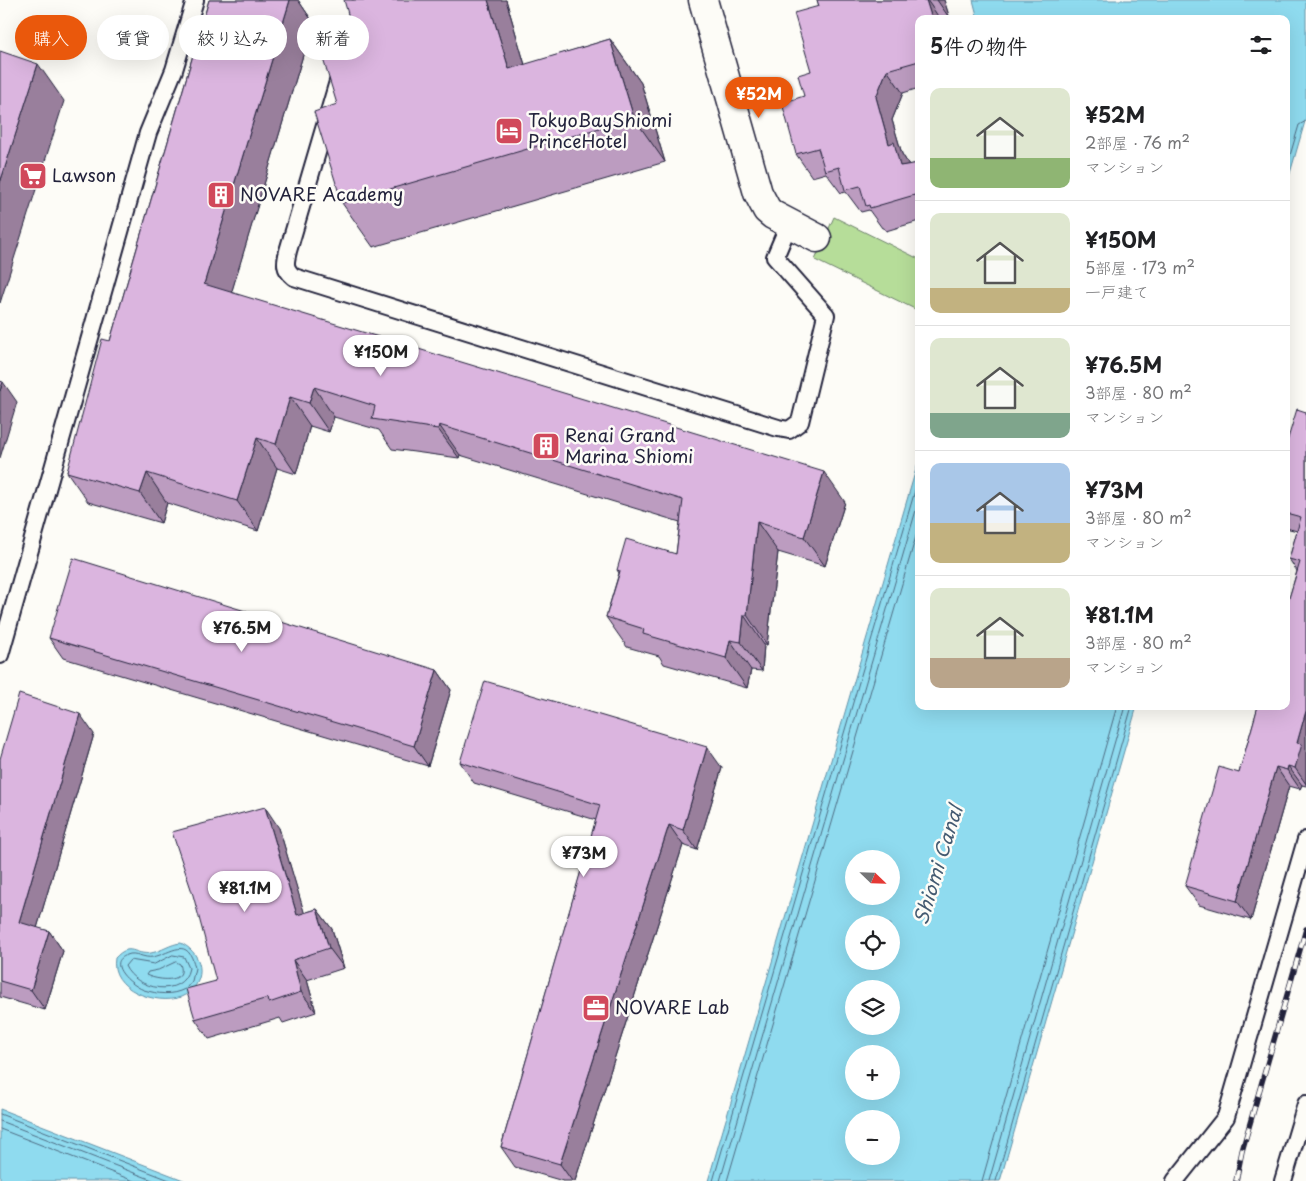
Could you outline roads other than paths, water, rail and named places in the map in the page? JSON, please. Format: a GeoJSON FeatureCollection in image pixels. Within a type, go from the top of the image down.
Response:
{"type":"FeatureCollection","features":[{"type":"Feature","properties":{"kind":"street"},"geometry":{"type":"LineString","coordinates":[[703,0],[758,193],[767,210],[773,216],[817,238]]}},
{"type":"Feature","properties":{"kind":"lane"},"geometry":{"type":"LineString","coordinates":[[0,655],[148,133],[174,70],[195,0]]}},
{"type":"Feature","properties":{"kind":"lane"},"geometry":{"type":"LineString","coordinates":[[362,0],[288,250],[285,264],[288,272],[294,277],[788,430],[800,422],[826,315],[775,256],[789,224]]}},
{"type":"Feature","properties":{"kind":"lane"},"geometry":{"type":"LineString","coordinates":[[1175,1181],[1226,1117],[1306,840]]}},
{"type":"Feature","properties":{"kind":"lane"},"geometry":{"type":"LineString","coordinates":[[1283,1181],[1306,1104]]}},
{"type":"Feature","properties":{"kind":"water"},"geometry":{"type":"Polygon","coordinates":[[[973,0],[1306,0],[1306,118],[1290,173],[1290,15],[977,15],[973,0]]]}},
{"type":"Feature","properties":{"kind":"water","name":"Shiomi Canal"},"geometry":{"type":"Polygon","coordinates":[[[915,473],[915,710],[1136,710],[1000,1181],[708,1181],[915,473]]]}},
{"type":"Feature","properties":{"kind":"water"},"geometry":{"type":"Polygon","coordinates":[[[181,943],[195,955],[199,962],[200,970],[195,986],[181,997],[159,999],[148,997],[136,992],[119,978],[115,969],[115,958],[125,950],[151,953],[181,943]]]}},
{"type":"Feature","properties":{"kind":"water"},"geometry":{"type":"Polygon","coordinates":[[[0,1109],[186,1181],[0,1181],[0,1109]]]}},
{"type":"Feature","properties":{"kind":"railway"},"geometry":{"type":"LineString","coordinates":[[1236,1181],[1242,1151],[1306,929]]}},
{"type":"Feature","properties":{"kind":"place","name":"TokyoBayShiomi PrinceHotel"},"geometry":{"type":"Point","coordinates":[509,131]}},
{"type":"Feature","properties":{"kind":"place","name":"Lawson"},"geometry":{"type":"Point","coordinates":[33,176]}},
{"type":"Feature","properties":{"kind":"place","name":"NOVARE Academy"},"geometry":{"type":"Point","coordinates":[221,195]}},
{"type":"Feature","properties":{"kind":"place","name":"Renai Grand Marina Shiomi"},"geometry":{"type":"Point","coordinates":[546,446]}},
{"type":"Feature","properties":{"kind":"place","name":"NOVARE Lab"},"geometry":{"type":"Point","coordinates":[596,1008]}}]}
